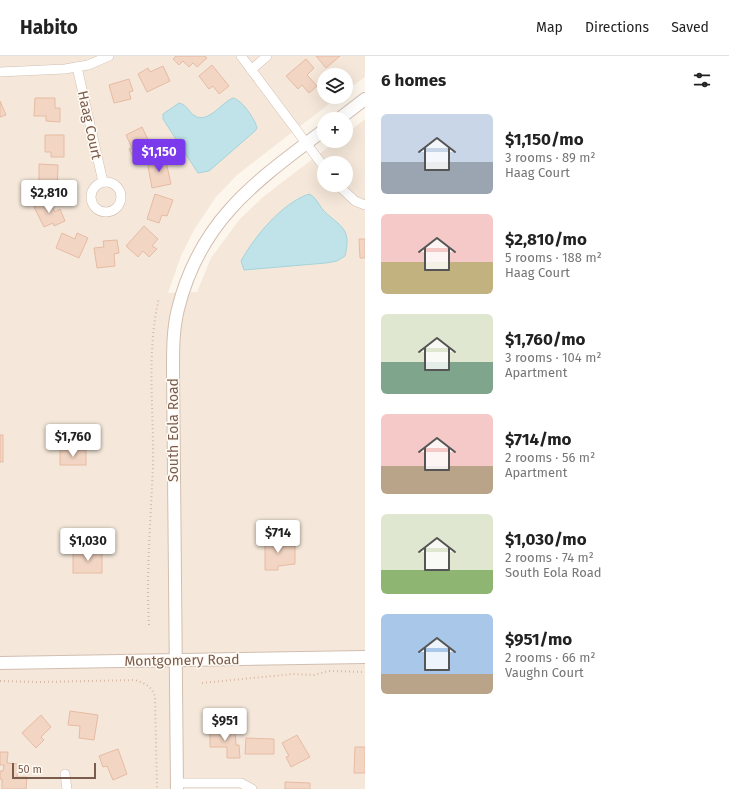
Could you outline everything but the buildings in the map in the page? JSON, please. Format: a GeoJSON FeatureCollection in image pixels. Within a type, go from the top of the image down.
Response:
{"type":"FeatureCollection","features":[{"type":"Feature","properties":{"kind":"street"},"geometry":{"type":"LineString","coordinates":[[0,72],[77,67],[109,56]]}},
{"type":"Feature","properties":{"kind":"street"},"geometry":{"type":"LineString","coordinates":[[241,56],[317,158]]}},
{"type":"Feature","properties":{"kind":"street"},"geometry":{"type":"LineString","coordinates":[[251,70],[267,56]]}},
{"type":"Feature","properties":{"kind":"street","name":"Haag Court"},"geometry":{"type":"LineString","coordinates":[[77,67],[103,182]]}},
{"type":"Feature","properties":{"kind":"street"},"geometry":{"type":"LineString","coordinates":[[347,112],[365,99]]}},
{"type":"Feature","properties":{"kind":"street","name":"South Eola Road"},"geometry":{"type":"LineString","coordinates":[[177,786],[173,370],[175,329],[178,309],[198,253],[218,223],[246,191],[317,135]]}},
{"type":"Feature","properties":{"kind":"street"},"geometry":{"type":"LineString","coordinates":[[345,192],[355,201],[365,205]]}},
{"type":"Feature","properties":{"kind":"street","name":"Montgomery Road"},"geometry":{"type":"LineString","coordinates":[[0,664],[365,657]]}},
{"type":"Feature","properties":{"kind":"street"},"geometry":{"type":"LineString","coordinates":[[65,774],[67,789]]}},
{"type":"Feature","properties":{"kind":"street"},"geometry":{"type":"LineString","coordinates":[[177,786],[241,783],[252,789]]}},
{"type":"Feature","properties":{"kind":"path"},"geometry":{"type":"LineString","coordinates":[[149,625],[148,574],[153,463],[152,337],[159,298]]}},
{"type":"Feature","properties":{"kind":"path"},"geometry":{"type":"LineString","coordinates":[[202,683],[293,674],[314,675],[329,671],[365,672]]}},
{"type":"Feature","properties":{"kind":"path"},"geometry":{"type":"LineString","coordinates":[[0,681],[39,682],[136,680],[148,685],[153,689],[155,698],[157,789]]}},
{"type":"Feature","properties":{"kind":"shaded area"},"geometry":{"type":"Polygon","coordinates":[[[0,56],[365,56],[365,77],[353,86],[353,68],[317,68],[317,104],[329,104],[237,175],[216,197],[194,230],[181,256],[168,293],[197,292],[211,258],[239,220],[263,197],[327,148],[353,148],[353,128],[365,119],[365,789],[0,789],[0,56]]]}},
{"type":"Feature","properties":{"kind":"water"},"geometry":{"type":"Polygon","coordinates":[[[233,98],[237,99],[248,110],[257,128],[209,171],[198,173],[163,119],[163,114],[179,103],[184,105],[195,116],[200,118],[205,117],[215,112],[233,98]]]}},
{"type":"Feature","properties":{"kind":"water"},"geometry":{"type":"Polygon","coordinates":[[[309,194],[315,199],[323,210],[343,228],[346,233],[347,246],[345,256],[337,261],[326,263],[244,270],[241,261],[261,232],[289,205],[299,198],[309,194]]]}}]}
